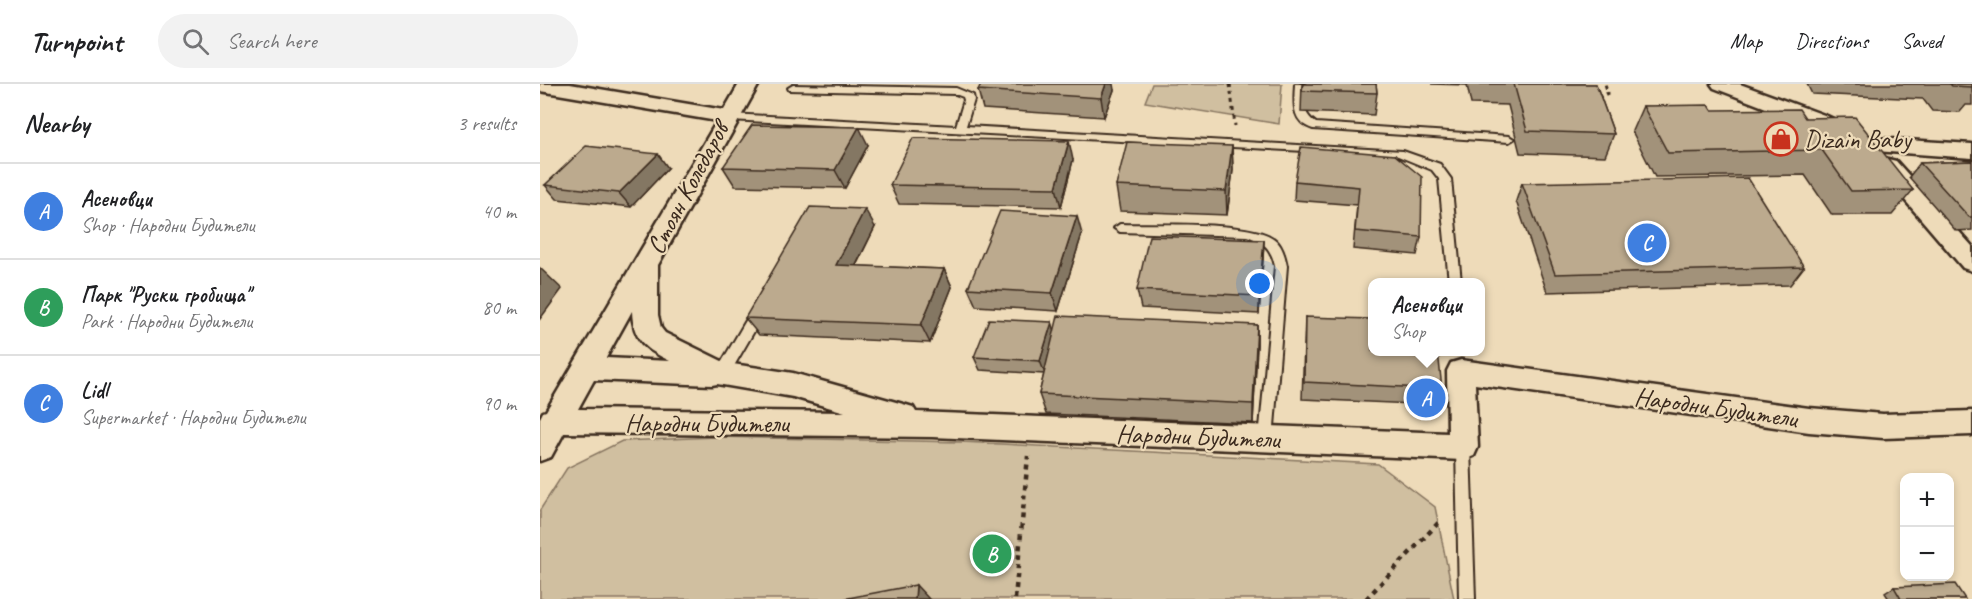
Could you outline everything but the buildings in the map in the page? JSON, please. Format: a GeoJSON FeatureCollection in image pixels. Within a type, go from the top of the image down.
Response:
{"type":"FeatureCollection","features":[{"type":"Feature","properties":{"kind":"street"},"geometry":{"type":"LineString","coordinates":[[730,117],[749,84]]}},
{"type":"Feature","properties":{"kind":"street"},"geometry":{"type":"LineString","coordinates":[[1721,84],[1749,88],[1869,146],[1972,262]]}},
{"type":"Feature","properties":{"kind":"street","name":"Стоян Коледаров"},"geometry":{"type":"LineString","coordinates":[[540,85],[730,117],[647,264],[547,431],[540,447]]}},
{"type":"Feature","properties":{"kind":"street"},"geometry":{"type":"LineString","coordinates":[[1869,146],[1972,151]]}},
{"type":"Feature","properties":{"kind":"street","name":"Народни Будители"},"geometry":{"type":"LineString","coordinates":[[647,264],[644,297],[648,330],[655,341],[722,374],[794,386],[932,425]]}},
{"type":"Feature","properties":{"kind":"street"},"geometry":{"type":"LineString","coordinates":[[584,368],[722,374]]}},
{"type":"Feature","properties":{"kind":"street","name":"Народни Будители"},"geometry":{"type":"LineString","coordinates":[[547,431],[932,425],[1463,447],[1461,371],[1809,420],[1883,426],[1972,423]]}},
{"type":"Feature","properties":{"kind":"lane"},"geometry":{"type":"LineString","coordinates":[[1300,84],[1299,110],[1302,120],[1313,126],[1509,139]]}},
{"type":"Feature","properties":{"kind":"lane"},"geometry":{"type":"LineString","coordinates":[[793,88],[956,91],[968,95],[969,100],[960,129]]}},
{"type":"Feature","properties":{"kind":"lane"},"geometry":{"type":"LineString","coordinates":[[730,117],[1399,153],[1436,167],[1445,179],[1449,200],[1455,278]]}},
{"type":"Feature","properties":{"kind":"lane"},"geometry":{"type":"LineString","coordinates":[[1120,228],[1247,232],[1267,238],[1277,247],[1281,266],[1266,439]]}},
{"type":"Feature","properties":{"kind":"lane"},"geometry":{"type":"LineString","coordinates":[[722,374],[764,302]]}},
{"type":"Feature","properties":{"kind":"lane"},"geometry":{"type":"LineString","coordinates":[[1463,447],[1467,599]]}},
{"type":"Feature","properties":{"kind":"path"},"geometry":{"type":"LineString","coordinates":[[1230,84],[1237,145]]}},
{"type":"Feature","properties":{"kind":"path"},"geometry":{"type":"LineString","coordinates":[[1591,101],[1608,93],[1605,84]]}},
{"type":"Feature","properties":{"kind":"path"},"geometry":{"type":"LineString","coordinates":[[1015,599],[1030,429]]}},
{"type":"Feature","properties":{"kind":"path"},"geometry":{"type":"LineString","coordinates":[[1366,599],[1465,496]]}},
{"type":"Feature","properties":{"kind":"shaded area"},"geometry":{"type":"Polygon","coordinates":[[[1152,84],[1282,84],[1279,124],[1145,102],[1152,84]]]}},
{"type":"Feature","properties":{"kind":"shaded area"},"geometry":{"type":"Polygon","coordinates":[[[716,437],[962,442],[1378,464],[1435,507],[1454,599],[540,599],[540,510],[567,468],[622,441],[716,437]]]}},
{"type":"Feature","properties":{"kind":"place","name":"Dizain Baby"},"geometry":{"type":"Point","coordinates":[1781,139]}},
{"type":"Feature","properties":{"kind":"place","name":"Lidl"},"geometry":{"type":"Point","coordinates":[1647,243]}},
{"type":"Feature","properties":{"kind":"place","name":"Асеновци"},"geometry":{"type":"Point","coordinates":[1426,398]}},
{"type":"Feature","properties":{"kind":"place","name":"Парк \"Руски гробища\""},"geometry":{"type":"Point","coordinates":[992,554]}}]}
